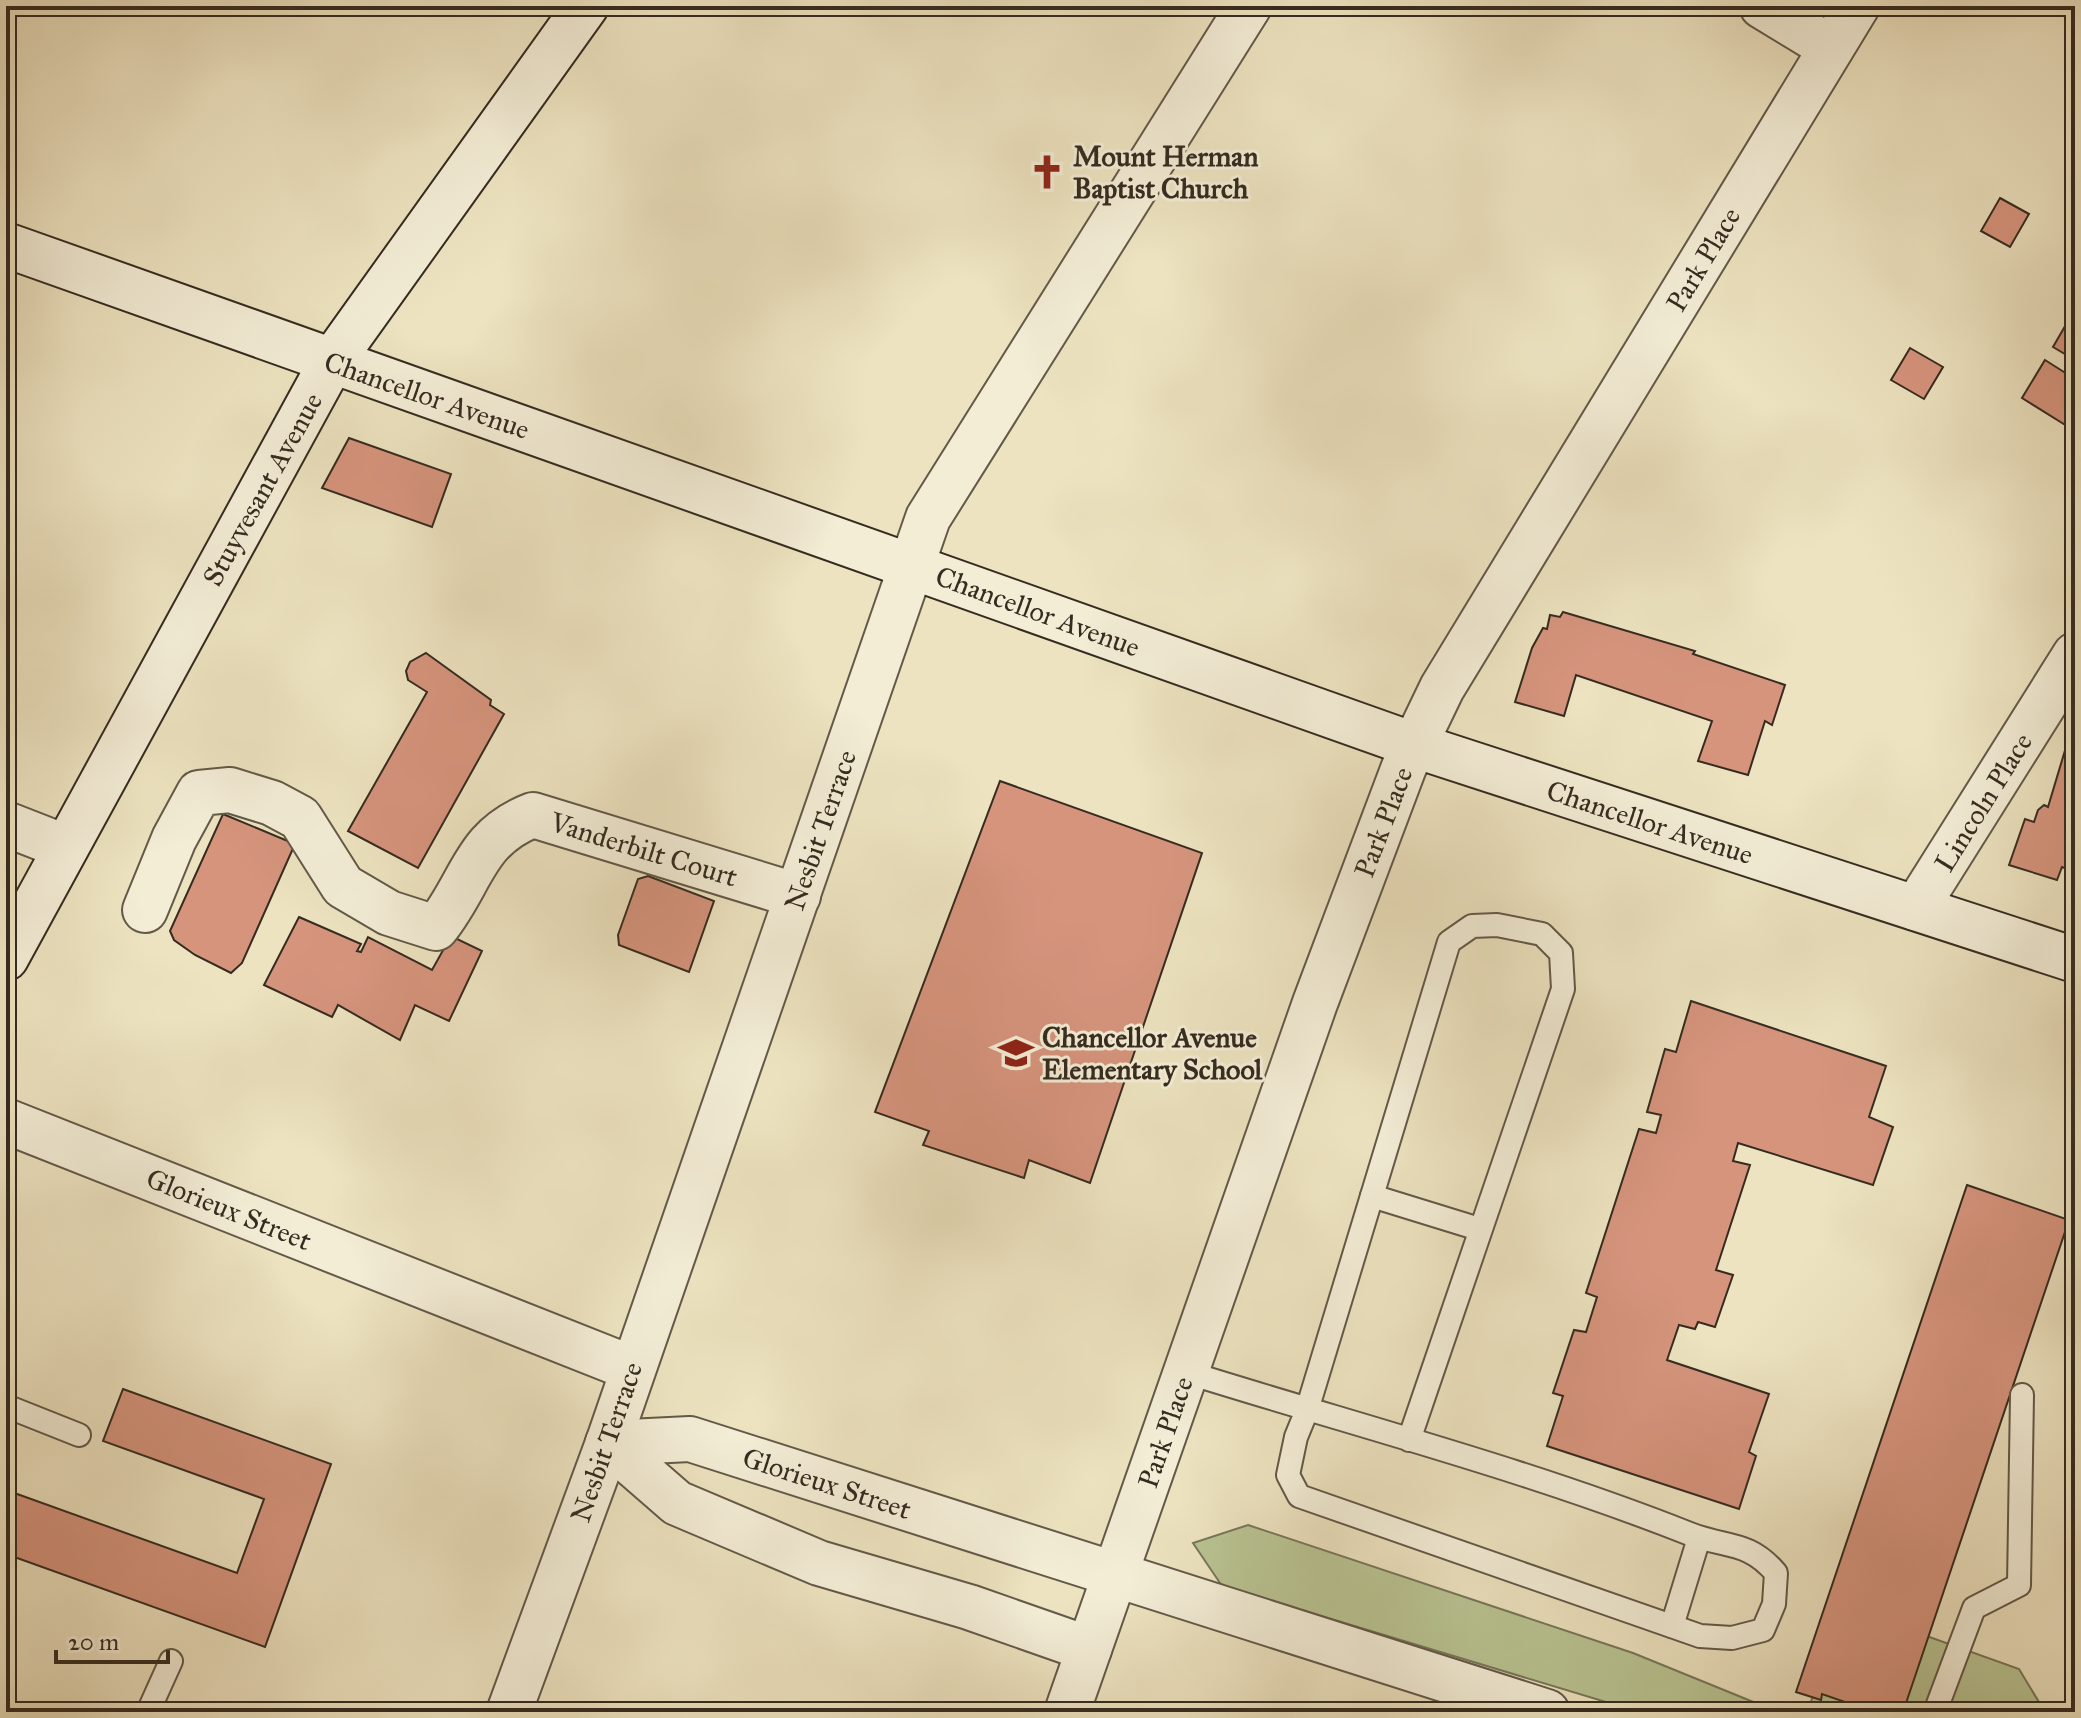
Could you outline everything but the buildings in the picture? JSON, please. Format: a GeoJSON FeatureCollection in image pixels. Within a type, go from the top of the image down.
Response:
{"type":"FeatureCollection","features":[{"type":"Feature","properties":{"kind":"street","name":"Stuyvesant Avenue"},"geometry":{"type":"LineString","coordinates":[[6,958],[332,361],[586,6]]}},
{"type":"Feature","properties":{"kind":"street","name":"Nesbit Terrace"},"geometry":{"type":"LineString","coordinates":[[509,1712],[608,1443],[631,1368],[798,896],[908,565],[940,498],[1249,6]]}},
{"type":"Feature","properties":{"kind":"street"},"geometry":{"type":"LineString","coordinates":[[1762,6],[1831,48]]}},
{"type":"Feature","properties":{"kind":"street","name":"Park Place"},"geometry":{"type":"LineString","coordinates":[[1067,1712],[1310,1017],[1414,745],[1442,688],[1857,6]]}},
{"type":"Feature","properties":{"kind":"street","name":"Chancellor Avenue"},"geometry":{"type":"LineString","coordinates":[[6,245],[1414,745],[2075,960]]}},
{"type":"Feature","properties":{"kind":"street","name":"Lincoln Place"},"geometry":{"type":"LineString","coordinates":[[1916,908],[2075,655]]}},
{"type":"Feature","properties":{"kind":"street","name":"Vanderbilt Court"},"geometry":{"type":"LineString","coordinates":[[145,910],[174,839],[199,793],[230,790],[272,803],[300,818],[343,886],[389,913],[436,928],[458,901],[475,860],[506,825],[533,815],[798,896]]}},
{"type":"Feature","properties":{"kind":"street"},"geometry":{"type":"LineString","coordinates":[[6,824],[65,847]]}},
{"type":"Feature","properties":{"kind":"street","name":"Glorieux Street"},"geometry":{"type":"LineString","coordinates":[[6,1121],[631,1368]]}},
{"type":"Feature","properties":{"kind":"street","name":"Glorieux Street"},"geometry":{"type":"LineString","coordinates":[[608,1443],[690,1439],[1530,1709]]}},
{"type":"Feature","properties":{"kind":"street"},"geometry":{"type":"LineString","coordinates":[[608,1443],[677,1503],[819,1563],[969,1607],[1089,1649]]}},
{"type":"Feature","properties":{"kind":"lane"},"geometry":{"type":"LineString","coordinates":[[1186,1372],[1307,1410],[1409,1440],[1488,1462],[1699,1538],[1745,1547],[1765,1560],[1776,1573],[1774,1604],[1763,1630],[1732,1638],[1700,1636],[1299,1496],[1288,1475],[1307,1410],[1449,942],[1472,926],[1497,925],[1542,934],[1561,953],[1563,989],[1409,1440]]}},
{"type":"Feature","properties":{"kind":"lane"},"geometry":{"type":"LineString","coordinates":[[1372,1196],[1479,1229]]}},
{"type":"Feature","properties":{"kind":"lane"},"geometry":{"type":"LineString","coordinates":[[1935,1712],[1974,1608],[2019,1585],[2022,1395]]}},
{"type":"Feature","properties":{"kind":"lane"},"geometry":{"type":"LineString","coordinates":[[6,1406],[79,1435]]}},
{"type":"Feature","properties":{"kind":"lane"},"geometry":{"type":"LineString","coordinates":[[1672,1626],[1699,1538]]}},
{"type":"Feature","properties":{"kind":"lane"},"geometry":{"type":"LineString","coordinates":[[148,1712],[171,1661]]}},
{"type":"Feature","properties":{"kind":"green space"},"geometry":{"type":"Polygon","coordinates":[[[1248,1525],[1633,1653],[1778,1712],[1639,1712],[1222,1586],[1193,1543],[1248,1525]]]}},
{"type":"Feature","properties":{"kind":"green space"},"geometry":{"type":"Polygon","coordinates":[[[1840,1605],[2019,1669],[2045,1712],[1808,1712],[1840,1605]]]}},
{"type":"Feature","properties":{"kind":"place","name":"Mount Herman Baptist Church"},"geometry":{"type":"Point","coordinates":[1047,172]}},
{"type":"Feature","properties":{"kind":"place","name":"Chancellor Avenue Elementary School"},"geometry":{"type":"Point","coordinates":[1016,1053]}}]}
